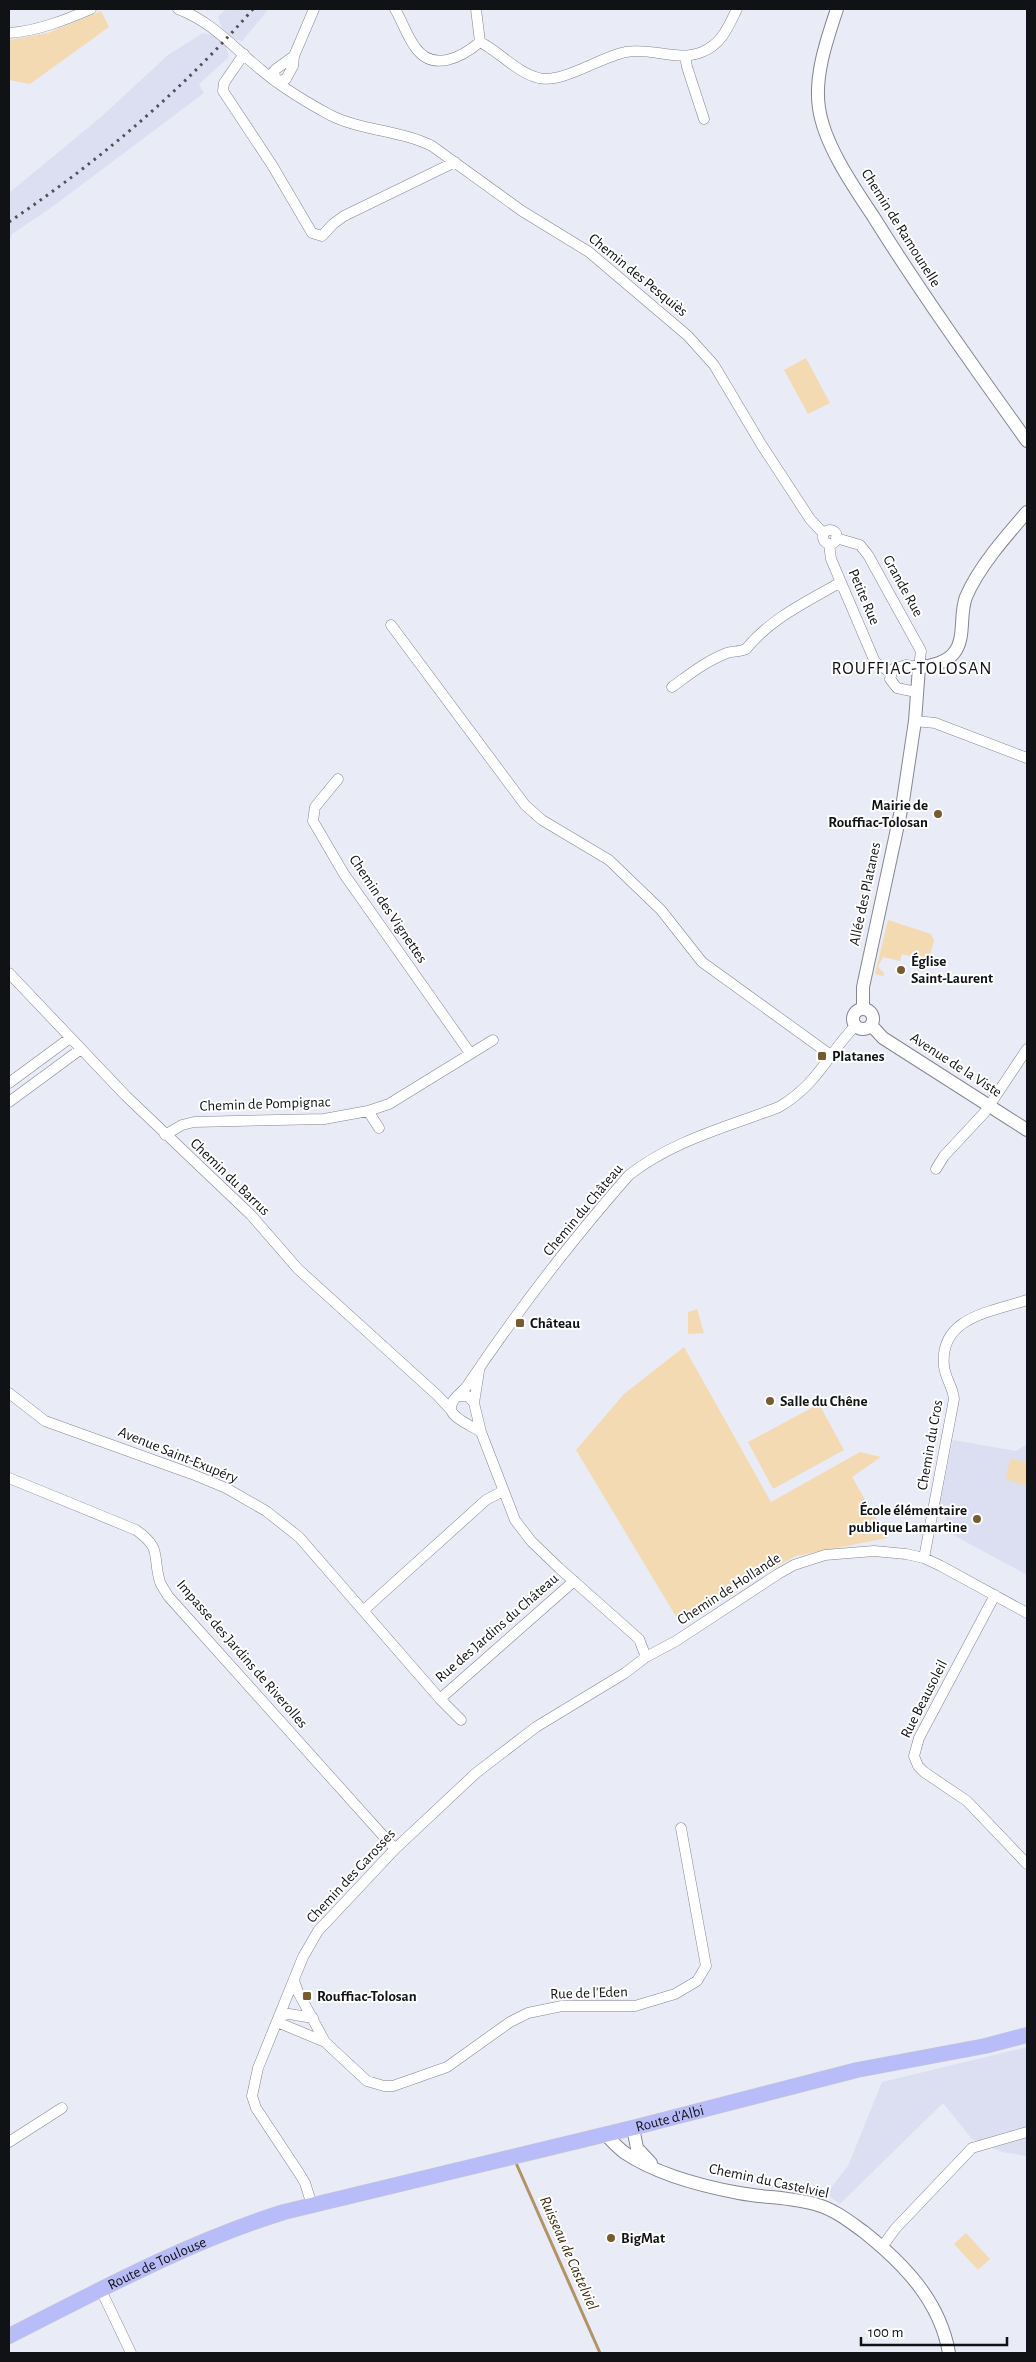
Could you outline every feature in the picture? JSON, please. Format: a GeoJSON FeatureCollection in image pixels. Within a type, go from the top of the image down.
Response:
{"type":"FeatureCollection","features":[{"type":"Feature","properties":{"kind":"main road","name":"Route d'Albi"},"geometry":{"type":"LineString","coordinates":[[312,2205],[606,2135],[857,2070],[985,2046],[1027,2035]]}},
{"type":"Feature","properties":{"kind":"main road","name":"Route de Toulouse"},"geometry":{"type":"LineString","coordinates":[[9,2336],[100,2290],[222,2234],[312,2205]]}},
{"type":"Feature","properties":{"kind":"street"},"geometry":{"type":"LineString","coordinates":[[9,33],[46,26],[91,9]]}},
{"type":"Feature","properties":{"kind":"street","name":"Chemin des Pesquiès"},"geometry":{"type":"LineString","coordinates":[[178,9],[207,24],[244,54],[331,115],[347,122],[419,140],[455,162],[522,211],[589,252],[688,336],[714,364],[761,444],[810,518],[823,533],[833,530],[832,541]]}},
{"type":"Feature","properties":{"kind":"street"},"geometry":{"type":"LineString","coordinates":[[279,77],[294,56],[314,9]]}},
{"type":"Feature","properties":{"kind":"street"},"geometry":{"type":"LineString","coordinates":[[395,9],[416,48],[431,59],[449,61],[469,52],[480,42]]}},
{"type":"Feature","properties":{"kind":"street"},"geometry":{"type":"LineString","coordinates":[[476,9],[480,42]]}},
{"type":"Feature","properties":{"kind":"street"},"geometry":{"type":"LineString","coordinates":[[480,42],[496,50],[529,75],[550,80],[628,52],[658,52],[685,56],[701,53],[718,43],[724,36],[737,9]]}},
{"type":"Feature","properties":{"kind":"street","name":"Chemin de Ramounelle"},"geometry":{"type":"LineString","coordinates":[[837,9],[820,68],[817,96],[825,132],[863,201],[910,276],[1027,441]]}},
{"type":"Feature","properties":{"kind":"street"},"geometry":{"type":"LineString","coordinates":[[244,54],[224,83],[223,91],[272,165],[312,232],[322,236],[344,216],[455,162]]}},
{"type":"Feature","properties":{"kind":"street"},"geometry":{"type":"LineString","coordinates":[[685,56],[686,67],[704,119]]}},
{"type":"Feature","properties":{"kind":"street"},"geometry":{"type":"LineString","coordinates":[[916,692],[897,688],[890,679],[893,669],[900,666],[926,667],[950,658],[956,651],[959,644],[962,609],[971,587],[1003,540],[1027,512]]}},
{"type":"Feature","properties":{"kind":"street","name":"Grande Rue"},"geometry":{"type":"LineString","coordinates":[[832,541],[860,545],[868,555],[921,651],[919,667]]}},
{"type":"Feature","properties":{"kind":"street","name":"Petite Rue"},"geometry":{"type":"LineString","coordinates":[[832,541],[831,559],[875,662],[891,673]]}},
{"type":"Feature","properties":{"kind":"street"},"geometry":{"type":"LineString","coordinates":[[672,687],[715,658],[730,652],[746,649],[758,634],[779,618],[842,582]]}},
{"type":"Feature","properties":{"kind":"street"},"geometry":{"type":"LineString","coordinates":[[391,625],[525,805],[542,820],[609,860],[661,910],[702,962],[832,1056]]}},
{"type":"Feature","properties":{"kind":"street","name":"Allée des Platanes"},"geometry":{"type":"LineString","coordinates":[[863,1009],[863,987],[903,801],[915,721],[919,667]]}},
{"type":"Feature","properties":{"kind":"street"},"geometry":{"type":"LineString","coordinates":[[915,721],[936,723],[1027,758]]}},
{"type":"Feature","properties":{"kind":"street","name":"Chemin des Vignettes"},"geometry":{"type":"LineString","coordinates":[[338,779],[315,807],[313,821],[344,874],[470,1053]]}},
{"type":"Feature","properties":{"kind":"street","name":"Chemin du Barrus"},"geometry":{"type":"LineString","coordinates":[[9,973],[165,1135],[251,1215],[298,1269],[437,1395],[450,1410]]}},
{"type":"Feature","properties":{"kind":"street"},"geometry":{"type":"LineString","coordinates":[[863,1009],[872,1014],[873,1020],[871,1025],[861,1028],[856,1025],[854,1015],[863,1009]]}},
{"type":"Feature","properties":{"kind":"street","name":"Chemin du Château"},"geometry":{"type":"LineString","coordinates":[[457,1397],[512,1322],[630,1175],[650,1159],[671,1147],[779,1107],[790,1100],[806,1088],[856,1025]]}},
{"type":"Feature","properties":{"kind":"street","name":"Avenue de la Viste"},"geometry":{"type":"LineString","coordinates":[[871,1025],[884,1038],[1027,1130]]}},
{"type":"Feature","properties":{"kind":"street"},"geometry":{"type":"LineString","coordinates":[[9,1084],[70,1038]]}},
{"type":"Feature","properties":{"kind":"street","name":"Chemin de Pompignac"},"geometry":{"type":"LineString","coordinates":[[165,1135],[182,1125],[194,1122],[324,1119],[368,1111],[389,1104],[493,1040]]}},
{"type":"Feature","properties":{"kind":"street"},"geometry":{"type":"LineString","coordinates":[[9,1102],[81,1049]]}},
{"type":"Feature","properties":{"kind":"street"},"geometry":{"type":"LineString","coordinates":[[936,1169],[944,1156],[989,1106],[1027,1049]]}},
{"type":"Feature","properties":{"kind":"street"},"geometry":{"type":"LineString","coordinates":[[368,1111],[379,1128]]}},
{"type":"Feature","properties":{"kind":"street","name":"Chemin du Cros"},"geometry":{"type":"LineString","coordinates":[[924,1558],[954,1399],[953,1389],[944,1364],[949,1334],[957,1326],[970,1319],[1027,1300]]}},
{"type":"Feature","properties":{"kind":"street","name":"Chemin du Château"},"geometry":{"type":"LineString","coordinates":[[481,1365],[474,1406],[481,1432],[491,1453],[503,1491],[515,1520],[531,1541],[640,1639],[646,1657]]}},
{"type":"Feature","properties":{"kind":"street","name":"Avenue Saint-Exupéry"},"geometry":{"type":"LineString","coordinates":[[9,1393],[45,1421],[192,1474],[226,1488],[266,1510],[299,1537],[364,1610]]}},
{"type":"Feature","properties":{"kind":"street"},"geometry":{"type":"LineString","coordinates":[[437,1395],[468,1396],[474,1406],[471,1417],[463,1420]]}},
{"type":"Feature","properties":{"kind":"street"},"geometry":{"type":"LineString","coordinates":[[457,1397],[452,1401],[450,1410],[455,1417],[481,1432]]}},
{"type":"Feature","properties":{"kind":"street","name":"Impasse des Jardins de Riverolles"},"geometry":{"type":"LineString","coordinates":[[9,1478],[136,1530],[148,1539],[155,1549],[160,1582],[168,1596],[396,1849]]}},
{"type":"Feature","properties":{"kind":"street"},"geometry":{"type":"LineString","coordinates":[[364,1610],[486,1500],[503,1491]]}},
{"type":"Feature","properties":{"kind":"street","name":"Chemin de Hollande"},"geometry":{"type":"LineString","coordinates":[[646,1657],[676,1641],[778,1574],[802,1562],[826,1556],[866,1551],[906,1554],[924,1558],[1027,1613]]}},
{"type":"Feature","properties":{"kind":"street","name":"Rue des Jardins du Château"},"geometry":{"type":"LineString","coordinates":[[440,1698],[574,1581]]}},
{"type":"Feature","properties":{"kind":"street","name":"Rue Beausoleil"},"geometry":{"type":"LineString","coordinates":[[995,1595],[919,1738],[914,1756],[918,1766],[924,1772],[967,1800],[1027,1864]]}},
{"type":"Feature","properties":{"kind":"street","name":"Rue des Jardins du Château"},"geometry":{"type":"LineString","coordinates":[[364,1610],[461,1720]]}},
{"type":"Feature","properties":{"kind":"street","name":"Chemin des Garosses"},"geometry":{"type":"LineString","coordinates":[[312,2205],[302,2178],[252,2102],[253,2086],[258,2068],[312,1941],[326,1920],[396,1849],[476,1773],[511,1745],[577,1701],[625,1673],[646,1657]]}},
{"type":"Feature","properties":{"kind":"street","name":"Rue de l'Eden"},"geometry":{"type":"LineString","coordinates":[[278,2019],[325,2042],[367,2081],[384,2086],[393,2086],[447,2067],[510,2022],[528,2013],[562,2006],[635,2006],[675,1994],[697,1981],[706,1966],[681,1828]]}},
{"type":"Feature","properties":{"kind":"street","name":"Rue de l'Eden"},"geometry":{"type":"LineString","coordinates":[[294,1981],[325,2042]]}},
{"type":"Feature","properties":{"kind":"street"},"geometry":{"type":"LineString","coordinates":[[278,2019],[289,2014],[313,2018]]}},
{"type":"Feature","properties":{"kind":"street"},"geometry":{"type":"LineString","coordinates":[[9,2142],[62,2108]]}},
{"type":"Feature","properties":{"kind":"street","name":"Chemin du Castelviel"},"geometry":{"type":"LineString","coordinates":[[633,2128],[637,2148],[644,2158],[660,2170]]}},
{"type":"Feature","properties":{"kind":"street"},"geometry":{"type":"LineString","coordinates":[[882,2247],[895,2229],[972,2148],[1027,2132]]}},
{"type":"Feature","properties":{"kind":"street","name":"Chemin du Castelviel"},"geometry":{"type":"LineString","coordinates":[[606,2135],[624,2152],[660,2170],[694,2182],[739,2193],[818,2205],[849,2221],[882,2247],[923,2290],[942,2327],[949,2353]]}},
{"type":"Feature","properties":{"kind":"street"},"geometry":{"type":"LineString","coordinates":[[100,2290],[131,2353]]}},
{"type":"Feature","properties":{"kind":"shaded area"},"geometry":{"type":"Polygon","coordinates":[[[226,9],[269,9],[242,41],[233,39],[222,29],[218,17],[226,9]]]}},
{"type":"Feature","properties":{"kind":"shaded area"},"geometry":{"type":"Polygon","coordinates":[[[101,11],[109,27],[30,84],[9,80],[9,40],[48,33],[101,11]]]}},
{"type":"Feature","properties":{"kind":"shaded area"},"geometry":{"type":"Polygon","coordinates":[[[203,33],[215,36],[226,46],[229,57],[199,84],[204,93],[52,207],[12,234],[9,241],[9,193],[101,117],[168,55],[203,33]]]}},
{"type":"Feature","properties":{"kind":"shaded area"},"geometry":{"type":"Polygon","coordinates":[[[806,358],[830,403],[808,414],[784,370],[806,358]]]}},
{"type":"Feature","properties":{"kind":"shaded area"},"geometry":{"type":"Polygon","coordinates":[[[888,920],[931,934],[934,941],[928,961],[902,954],[900,961],[883,957],[878,967],[884,973],[884,976],[875,974],[888,920]]]}},
{"type":"Feature","properties":{"kind":"shaded area"},"geometry":{"type":"Polygon","coordinates":[[[697,1309],[704,1333],[688,1334],[688,1312],[697,1309]]]}},
{"type":"Feature","properties":{"kind":"shaded area"},"geometry":{"type":"Polygon","coordinates":[[[684,1347],[771,1502],[860,1452],[881,1457],[852,1477],[887,1538],[796,1556],[678,1620],[576,1450],[624,1394],[684,1347]]]}},
{"type":"Feature","properties":{"kind":"shaded area"},"geometry":{"type":"Polygon","coordinates":[[[819,1404],[844,1450],[773,1489],[748,1442],[819,1404]]]}},
{"type":"Feature","properties":{"kind":"shaded area"},"geometry":{"type":"Polygon","coordinates":[[[953,1440],[1016,1451],[1027,1444],[1027,1575],[944,1530],[946,1515],[938,1512],[953,1440]]]}},
{"type":"Feature","properties":{"kind":"shaded area"},"geometry":{"type":"Polygon","coordinates":[[[1011,1458],[1027,1463],[1027,1486],[1005,1479],[1011,1458]]]}},
{"type":"Feature","properties":{"kind":"shaded area"},"geometry":{"type":"Polygon","coordinates":[[[1027,2047],[1027,2156],[1002,2152],[972,2139],[943,2103],[840,2204],[826,2194],[848,2166],[882,2082],[1027,2047]]]}},
{"type":"Feature","properties":{"kind":"shaded area"},"geometry":{"type":"Polygon","coordinates":[[[966,2233],[990,2259],[978,2270],[954,2244],[966,2233]]]}},
{"type":"Feature","properties":{"kind":"waterway","name":"Ruisseau de Castelviel"},"geometry":{"type":"LineString","coordinates":[[516,2163],[600,2353]]}},
{"type":"Feature","properties":{"kind":"railway"},"geometry":{"type":"LineString","coordinates":[[9,222],[75,175],[138,123],[198,68],[253,9]]}},
{"type":"Feature","properties":{"kind":"place","name":"Mairie de Rouffiac-Tolosan"},"geometry":{"type":"Point","coordinates":[938,814]}},
{"type":"Feature","properties":{"kind":"place","name":"Église Saint-Laurent"},"geometry":{"type":"Point","coordinates":[901,970]}},
{"type":"Feature","properties":{"kind":"place","name":"Platanes"},"geometry":{"type":"Point","coordinates":[822,1056]}},
{"type":"Feature","properties":{"kind":"place","name":"Château"},"geometry":{"type":"Point","coordinates":[520,1323]}},
{"type":"Feature","properties":{"kind":"place","name":"Salle du Chêne"},"geometry":{"type":"Point","coordinates":[770,1401]}},
{"type":"Feature","properties":{"kind":"place","name":"École élémentaire publique Lamartine"},"geometry":{"type":"Point","coordinates":[977,1519]}},
{"type":"Feature","properties":{"kind":"place","name":"Rouffiac-Tolosan"},"geometry":{"type":"Point","coordinates":[307,1996]}},
{"type":"Feature","properties":{"kind":"place","name":"BigMat"},"geometry":{"type":"Point","coordinates":[611,2238]}},
{"type":"Feature","properties":{"kind":"district","name":"ROUFFIAC-TOLOSAN"},"geometry":{"type":"Point","coordinates":[912,669]}}]}
